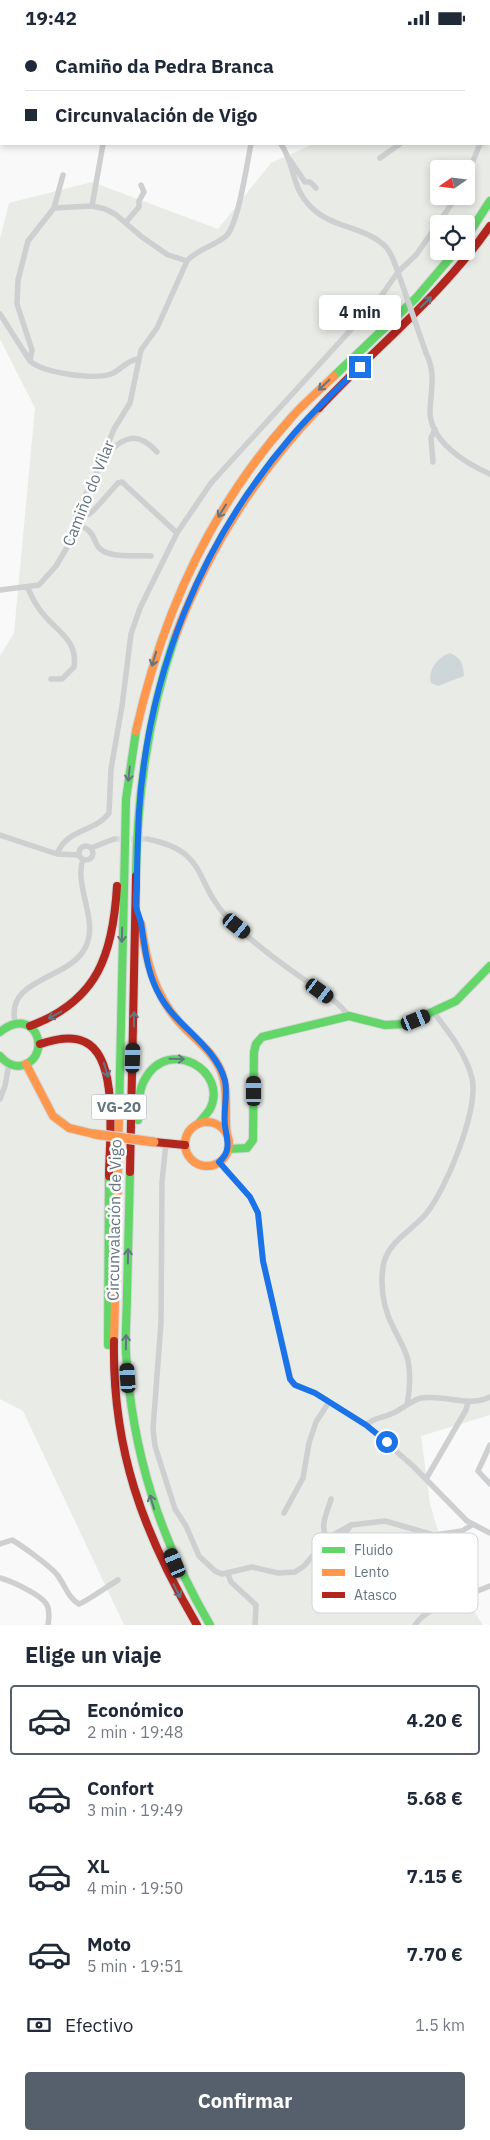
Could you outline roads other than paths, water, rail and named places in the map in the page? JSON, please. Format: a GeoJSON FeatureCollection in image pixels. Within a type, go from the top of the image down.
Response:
{"type":"FeatureCollection","features":[{"type":"Feature","properties":{"kind":"main road"},"geometry":{"type":"LineString","coordinates":[[475,224],[490,201]]}},
{"type":"Feature","properties":{"kind":"main road","name":"Circunvalación de Vigo"},"geometry":{"type":"LineString","coordinates":[[210,1625],[191,1596],[159,1525],[142,1471],[133,1424],[126,1351],[136,906],[140,795],[148,735],[165,665],[179,623],[204,567],[221,535],[256,483],[291,437],[334,391],[435,294],[481,240],[490,226]]}},
{"type":"Feature","properties":{"kind":"main road","name":"Circunvalación de Vigo"},"geometry":{"type":"LineString","coordinates":[[197,1625],[177,1592],[148,1531],[126,1461],[117,1416],[114,1348],[126,799],[132,749],[159,643],[184,582],[218,517],[246,474],[291,419],[416,298],[448,260]]}},
{"type":"Feature","properties":{"kind":"main road"},"geometry":{"type":"LineString","coordinates":[[30,1026],[57,1015],[77,1000],[102,965],[112,932],[120,821],[126,799]]}},
{"type":"Feature","properties":{"kind":"main road"},"geometry":{"type":"LineString","coordinates":[[130,1207],[135,1188],[141,1089],[149,1072],[158,1063],[172,1058],[196,1063],[207,1074],[213,1088],[212,1104],[205,1118],[188,1135],[185,1145],[187,1153],[195,1163],[207,1166],[219,1162],[228,1149],[225,1082],[221,1069],[201,1044],[178,1021],[160,996],[148,967],[136,906]]}},
{"type":"Feature","properties":{"kind":"main road"},"geometry":{"type":"LineString","coordinates":[[228,1149],[247,1148],[253,1140],[253,1058],[254,1048],[259,1040],[273,1033],[349,1016],[385,1025],[398,1025],[434,1013],[456,1001],[490,967]]}},
{"type":"Feature","properties":{"kind":"main road"},"geometry":{"type":"LineString","coordinates":[[0,1031],[7,1025],[15,1022],[30,1026],[36,1031],[40,1044],[36,1057],[26,1064],[10,1064],[0,1056]]}},
{"type":"Feature","properties":{"kind":"main road"},"geometry":{"type":"LineString","coordinates":[[40,1044],[66,1037],[91,1045],[101,1057],[109,1080],[111,1099],[107,1336],[111,1395],[117,1416]]}},
{"type":"Feature","properties":{"kind":"main road"},"geometry":{"type":"LineString","coordinates":[[26,1064],[53,1116],[69,1128],[154,1142],[185,1145]]}},
{"type":"Feature","properties":{"kind":"main road"},"geometry":{"type":"LineString","coordinates":[[198,1124],[208,1122],[217,1125],[227,1135]]}},
{"type":"Feature","properties":{"kind":"street"},"geometry":{"type":"LineString","coordinates":[[92,206],[103,145]]}},
{"type":"Feature","properties":{"kind":"street"},"geometry":{"type":"LineString","coordinates":[[0,314],[30,361],[43,369],[96,377],[112,373],[138,359],[141,349],[157,328],[187,261],[193,254],[224,238],[234,227],[251,145]]}},
{"type":"Feature","properties":{"kind":"street"},"geometry":{"type":"LineString","coordinates":[[282,145],[305,181],[310,182],[316,188]]}},
{"type":"Feature","properties":{"kind":"street"},"geometry":{"type":"LineString","coordinates":[[380,158],[399,145]]}},
{"type":"Feature","properties":{"kind":"street"},"geometry":{"type":"LineString","coordinates":[[473,160],[480,145]]}},
{"type":"Feature","properties":{"kind":"street"},"geometry":{"type":"LineString","coordinates":[[290,160],[297,189],[314,210],[325,217],[374,239],[385,247],[395,261],[434,378],[430,411],[435,429],[456,454],[490,474]]}},
{"type":"Feature","properties":{"kind":"street"},"geometry":{"type":"LineString","coordinates":[[30,361],[32,350],[17,304],[18,280],[28,241],[54,208],[63,175]]}},
{"type":"Feature","properties":{"kind":"street"},"geometry":{"type":"LineString","coordinates":[[126,222],[140,207],[139,201],[144,191],[141,185]]}},
{"type":"Feature","properties":{"kind":"street"},"geometry":{"type":"LineString","coordinates":[[57,854],[60,848],[75,833],[99,823],[109,813],[111,769],[122,706],[131,634],[143,601],[177,533],[211,483],[380,299],[416,255],[451,205]]}},
{"type":"Feature","properties":{"kind":"street"},"geometry":{"type":"LineString","coordinates":[[54,208],[92,206],[105,209],[126,222],[142,237],[168,255],[187,261]]}},
{"type":"Feature","properties":{"kind":"street","name":"Camiño do Vilar"},"geometry":{"type":"LineString","coordinates":[[0,590],[28,588],[39,585],[56,566],[72,539],[77,512],[96,473],[103,453],[130,403],[138,359]]}},
{"type":"Feature","properties":{"kind":"street"},"geometry":{"type":"LineString","coordinates":[[433,462],[431,438],[435,429]]}},
{"type":"Feature","properties":{"kind":"street"},"geometry":{"type":"LineString","coordinates":[[103,453],[105,455],[115,445],[133,438],[148,441],[157,452]]}},
{"type":"Feature","properties":{"kind":"street"},"geometry":{"type":"LineString","coordinates":[[77,517],[89,514],[118,483],[122,482],[177,533]]}},
{"type":"Feature","properties":{"kind":"street"},"geometry":{"type":"LineString","coordinates":[[76,524],[90,531],[102,550],[113,555],[152,556]]}},
{"type":"Feature","properties":{"kind":"street"},"geometry":{"type":"LineString","coordinates":[[28,588],[37,606],[70,642],[74,649],[74,667],[62,679],[51,679]]}},
{"type":"Feature","properties":{"kind":"street"},"geometry":{"type":"LineString","coordinates":[[0,835],[57,854],[92,857],[91,848]]}},
{"type":"Feature","properties":{"kind":"street"},"geometry":{"type":"LineString","coordinates":[[15,1022],[14,1005],[21,992],[70,966],[83,951],[89,930],[80,879],[83,847],[91,848],[114,839]]}},
{"type":"Feature","properties":{"kind":"street"},"geometry":{"type":"LineString","coordinates":[[147,839],[166,842],[184,853],[195,865],[229,919],[282,963],[333,1000],[349,1016]]}},
{"type":"Feature","properties":{"kind":"street"},"geometry":{"type":"LineString","coordinates":[[407,1405],[410,1385],[409,1369],[405,1351],[386,1308],[382,1281],[384,1261],[392,1245],[423,1217],[439,1196],[457,1152],[473,1095],[469,1068],[453,1039],[434,1013]]}},
{"type":"Feature","properties":{"kind":"street"},"geometry":{"type":"LineString","coordinates":[[0,1099],[10,1064]]}},
{"type":"Feature","properties":{"kind":"street"},"geometry":{"type":"LineString","coordinates":[[166,1143],[162,1182],[161,1322],[153,1437],[171,1500],[186,1526],[199,1557],[215,1571],[228,1574],[252,1567],[278,1573],[295,1572],[304,1566],[312,1557]]}},
{"type":"Feature","properties":{"kind":"street"},"geometry":{"type":"LineString","coordinates":[[219,1162],[250,1197],[258,1213],[262,1256],[290,1379],[295,1385],[315,1393],[366,1425],[426,1479],[472,1525],[490,1533]]}},
{"type":"Feature","properties":{"kind":"street"},"geometry":{"type":"LineString","coordinates":[[366,1425],[372,1420],[389,1415],[424,1398],[468,1402],[490,1397]]}},
{"type":"Feature","properties":{"kind":"street"},"geometry":{"type":"LineString","coordinates":[[284,1513],[303,1478],[309,1443],[316,1422],[329,1402]]}},
{"type":"Feature","properties":{"kind":"street"},"geometry":{"type":"LineString","coordinates":[[426,1479],[466,1411],[468,1402]]}},
{"type":"Feature","properties":{"kind":"street"},"geometry":{"type":"LineString","coordinates":[[490,1445],[478,1467],[480,1476],[490,1484]]}},
{"type":"Feature","properties":{"kind":"street"},"geometry":{"type":"LineString","coordinates":[[324,1533],[323,1531],[331,1499]]}},
{"type":"Feature","properties":{"kind":"street"},"geometry":{"type":"LineString","coordinates":[[337,1533],[351,1525],[385,1521],[427,1533]]}},
{"type":"Feature","properties":{"kind":"street"},"geometry":{"type":"LineString","coordinates":[[346,1533],[351,1525]]}},
{"type":"Feature","properties":{"kind":"street"},"geometry":{"type":"LineString","coordinates":[[448,1533],[462,1531],[472,1525]]}},
{"type":"Feature","properties":{"kind":"street"},"geometry":{"type":"LineString","coordinates":[[0,1544],[12,1540],[33,1554],[58,1575],[68,1594],[79,1604],[118,1580]]}},
{"type":"Feature","properties":{"kind":"street"},"geometry":{"type":"LineString","coordinates":[[228,1574],[231,1582],[256,1605],[254,1625]]}},
{"type":"Feature","properties":{"kind":"street"},"geometry":{"type":"LineString","coordinates":[[0,1577],[25,1588],[44,1601],[48,1609],[48,1625]]}},
{"type":"Feature","properties":{"kind":"street"},"geometry":{"type":"LineString","coordinates":[[478,1591],[490,1586]]}},
{"type":"Feature","properties":{"kind":"street"},"geometry":{"type":"LineString","coordinates":[[415,1625],[421,1617],[428,1613]]}},
{"type":"Feature","properties":{"kind":"tunnel"},"geometry":{"type":"LineString","coordinates":[[114,839],[147,839]]}}]}
